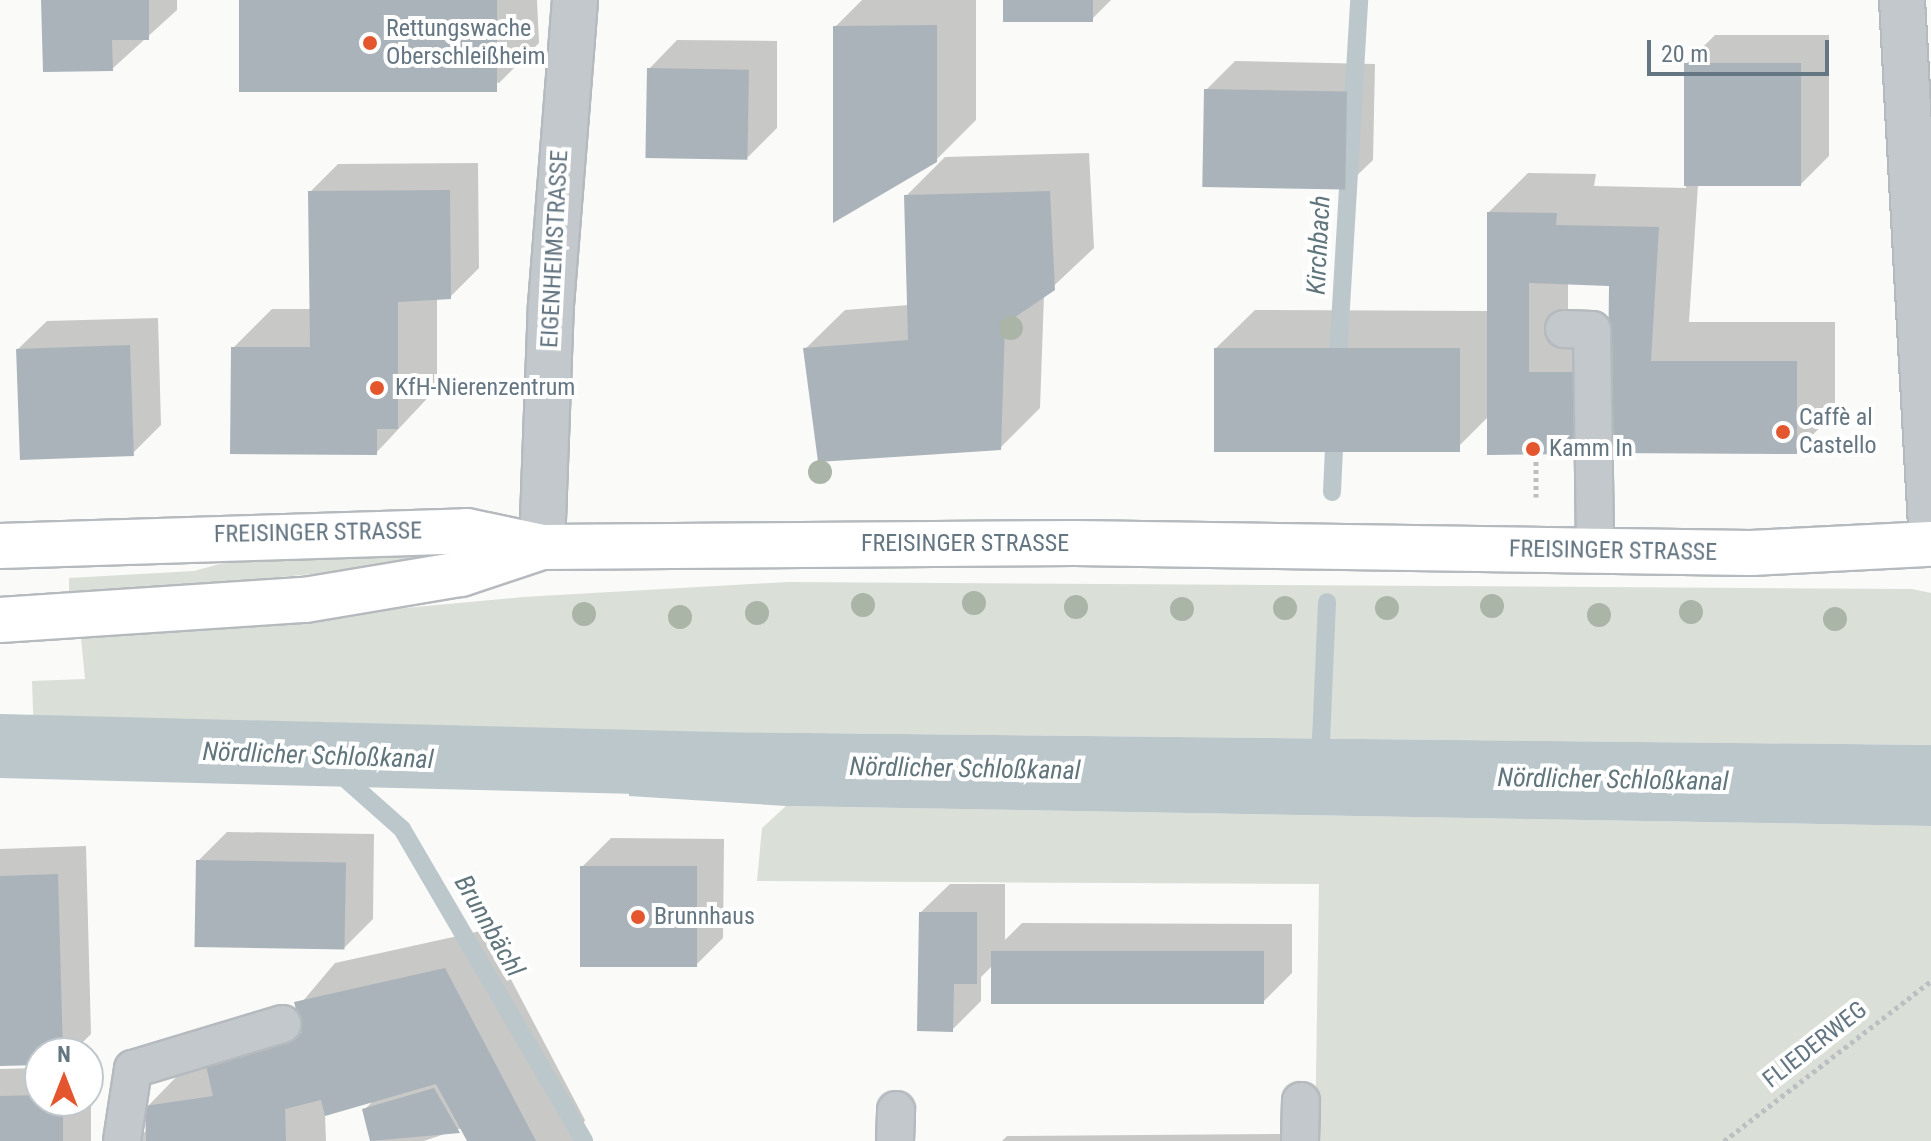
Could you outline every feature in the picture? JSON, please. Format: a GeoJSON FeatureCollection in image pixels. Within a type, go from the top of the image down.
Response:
{"type":"FeatureCollection","features":[{"type":"Feature","properties":{"kind":"main road","name":"FREISINGER STRASSE"},"geometry":{"type":"LineString","coordinates":[[0,546],[467,531],[542,547],[1075,543],[1595,551],[1931,544]]}},
{"type":"Feature","properties":{"kind":"main road"},"geometry":{"type":"LineString","coordinates":[[0,620],[305,600],[461,574],[542,547]]}},
{"type":"Feature","properties":{"kind":"street","name":"EIGENHEIMSTRASSE"},"geometry":{"type":"LineString","coordinates":[[542,547],[551,305],[575,0]]}},
{"type":"Feature","properties":{"kind":"street"},"geometry":{"type":"LineString","coordinates":[[1902,0],[1931,526]]}},
{"type":"Feature","properties":{"kind":"lane"},"geometry":{"type":"LineString","coordinates":[[1564,329],[1592,330],[1595,551]]}},
{"type":"Feature","properties":{"kind":"lane"},"geometry":{"type":"LineString","coordinates":[[122,1141],[133,1069],[282,1024]]}},
{"type":"Feature","properties":{"kind":"lane"},"geometry":{"type":"LineString","coordinates":[[1300,1141],[1301,1101]]}},
{"type":"Feature","properties":{"kind":"path"},"geometry":{"type":"LineString","coordinates":[[1536,454],[1536,502]]}},
{"type":"Feature","properties":{"kind":"path","name":"FLIEDERWEG"},"geometry":{"type":"LineString","coordinates":[[1724,1141],[1931,981]]}},
{"type":"Feature","properties":{"kind":"shaded area"},"geometry":{"type":"Polygon","coordinates":[[[465,545],[451,561],[69,597],[69,578],[194,571],[260,553],[465,545]]]}},
{"type":"Feature","properties":{"kind":"shaded area"},"geometry":{"type":"Polygon","coordinates":[[[788,582],[1912,589],[1931,593],[1931,745],[628,731],[627,763],[34,741],[32,681],[85,679],[81,638],[523,597],[788,582]]]}},
{"type":"Feature","properties":{"kind":"shaded area"},"geometry":{"type":"Polygon","coordinates":[[[786,806],[1931,826],[1931,1141],[1315,1141],[1319,884],[757,881],[762,828],[786,806]]]}},
{"type":"Feature","properties":{"kind":"water"},"geometry":{"type":"Polygon","coordinates":[[[627,731],[1931,745],[1931,826],[786,806],[629,796],[627,731]]]}},
{"type":"Feature","properties":{"kind":"building"},"geometry":{"type":"Polygon","coordinates":[[[41,0],[149,0],[149,40],[112,40],[113,71],[43,72],[41,0]]]}},
{"type":"Feature","properties":{"kind":"building","name":"Rettungswache Oberschleißheim"},"geometry":{"type":"Polygon","coordinates":[[[239,0],[497,0],[497,92],[239,92],[239,0]]]}},
{"type":"Feature","properties":{"kind":"building"},"geometry":{"type":"Polygon","coordinates":[[[1003,0],[1093,0],[1093,22],[1003,22],[1003,0]]]}},
{"type":"Feature","properties":{"kind":"building"},"geometry":{"type":"Polygon","coordinates":[[[937,25],[937,162],[833,223],[833,26],[937,25]]]}},
{"type":"Feature","properties":{"kind":"building"},"geometry":{"type":"Polygon","coordinates":[[[1684,63],[1801,63],[1801,186],[1684,186],[1684,63]]]}},
{"type":"Feature","properties":{"kind":"building"},"geometry":{"type":"Polygon","coordinates":[[[647,68],[749,70],[747,160],[645,158],[647,68]]]}},
{"type":"Feature","properties":{"kind":"building"},"geometry":{"type":"Polygon","coordinates":[[[1204,89],[1347,91],[1345,189],[1202,187],[1204,89]]]}},
{"type":"Feature","properties":{"kind":"building"},"geometry":{"type":"Polygon","coordinates":[[[450,190],[451,299],[398,302],[398,429],[377,429],[377,455],[230,454],[231,347],[310,347],[308,191],[450,190]]]}},
{"type":"Feature","properties":{"kind":"building"},"geometry":{"type":"Polygon","coordinates":[[[1050,191],[1055,290],[1005,324],[1001,450],[818,462],[803,348],[908,340],[904,195],[1050,191]]]}},
{"type":"Feature","properties":{"kind":"building"},"geometry":{"type":"Polygon","coordinates":[[[1487,212],[1557,213],[1556,225],[1659,227],[1651,361],[1797,361],[1797,454],[1607,453],[1609,286],[1529,283],[1529,372],[1576,372],[1577,454],[1487,455],[1487,212]]]}},
{"type":"Feature","properties":{"kind":"building"},"geometry":{"type":"Polygon","coordinates":[[[130,345],[134,456],[20,460],[16,349],[130,345]]]}},
{"type":"Feature","properties":{"kind":"building"},"geometry":{"type":"Polygon","coordinates":[[[1214,348],[1460,348],[1460,452],[1214,452],[1214,348]]]}},
{"type":"Feature","properties":{"kind":"building"},"geometry":{"type":"Polygon","coordinates":[[[196,860],[346,863],[344,950],[194,947],[196,860]]]}},
{"type":"Feature","properties":{"kind":"building","name":"Brunnhaus"},"geometry":{"type":"Polygon","coordinates":[[[580,866],[697,866],[697,967],[580,967],[580,866]]]}},
{"type":"Feature","properties":{"kind":"building"},"geometry":{"type":"Polygon","coordinates":[[[58,874],[63,1037],[24,1037],[24,1065],[0,1066],[0,876],[58,874]]]}},
{"type":"Feature","properties":{"kind":"building"},"geometry":{"type":"Polygon","coordinates":[[[919,912],[977,912],[977,984],[954,984],[953,1032],[917,1031],[919,912]]]}},
{"type":"Feature","properties":{"kind":"building"},"geometry":{"type":"Polygon","coordinates":[[[991,951],[1264,951],[1264,1004],[991,1004],[991,951]]]}},
{"type":"Feature","properties":{"kind":"building"},"geometry":{"type":"Polygon","coordinates":[[[445,968],[536,1141],[467,1141],[436,1084],[325,1116],[321,1100],[285,1109],[286,1141],[146,1141],[145,1106],[213,1096],[205,1061],[302,1033],[294,1002],[445,968]]]}},
{"type":"Feature","properties":{"kind":"building"},"geometry":{"type":"Polygon","coordinates":[[[434,1088],[460,1133],[370,1141],[362,1109],[434,1088]]]}},
{"type":"Feature","properties":{"kind":"building"},"geometry":{"type":"Polygon","coordinates":[[[24,1095],[24,1117],[63,1117],[63,1141],[0,1141],[0,1096],[24,1095]]]}},
{"type":"Feature","properties":{"kind":"waterway","name":"Kirchbach"},"geometry":{"type":"LineString","coordinates":[[1337,374],[1359,0]]}},
{"type":"Feature","properties":{"kind":"waterway","name":"Kirchbach"},"geometry":{"type":"LineString","coordinates":[[1332,492],[1335,427]]}},
{"type":"Feature","properties":{"kind":"waterway","name":"Kirchbach"},"geometry":{"type":"LineString","coordinates":[[1320,763],[1327,602]]}},
{"type":"Feature","properties":{"kind":"waterway","name":"Nördlicher Schloßkanal"},"geometry":{"type":"LineString","coordinates":[[0,746],[717,764]]}},
{"type":"Feature","properties":{"kind":"waterway","name":"Brunnbächl"},"geometry":{"type":"LineString","coordinates":[[322,758],[402,829],[584,1141]]}},
{"type":"Feature","properties":{"kind":"place","name":"Rettungswache Oberschleißheim"},"geometry":{"type":"Point","coordinates":[370,43]}},
{"type":"Feature","properties":{"kind":"place","name":"KfH-Nierenzentrum"},"geometry":{"type":"Point","coordinates":[377,388]}},
{"type":"Feature","properties":{"kind":"place","name":"Caffè al Castello"},"geometry":{"type":"Point","coordinates":[1783,432]}},
{"type":"Feature","properties":{"kind":"place","name":"Kamm In"},"geometry":{"type":"Point","coordinates":[1533,449]}},
{"type":"Feature","properties":{"kind":"place","name":"Brunnhaus"},"geometry":{"type":"Point","coordinates":[638,917]}}]}
